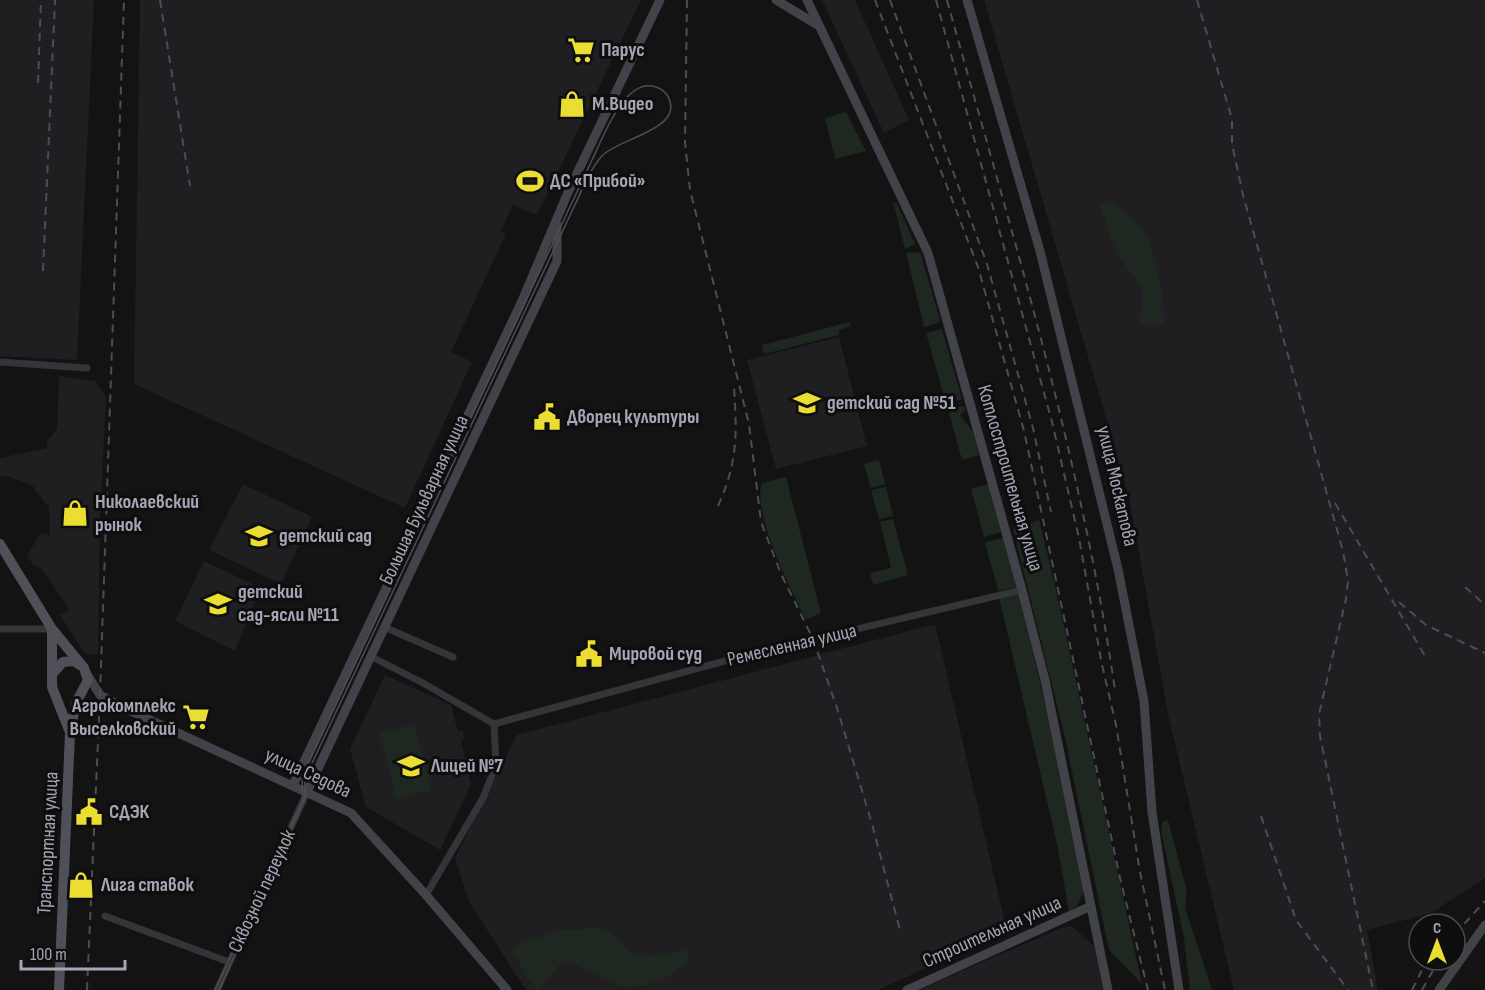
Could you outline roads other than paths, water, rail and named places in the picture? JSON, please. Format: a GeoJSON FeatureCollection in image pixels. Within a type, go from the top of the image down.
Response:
{"type":"FeatureCollection","features":[{"type":"Feature","properties":{"kind":"main road","name":"Большая Бульварная улица"},"geometry":{"type":"LineString","coordinates":[[293,786],[522,301],[556,220],[660,0]]}},
{"type":"Feature","properties":{"kind":"main road"},"geometry":{"type":"LineString","coordinates":[[776,0],[819,26]]}},
{"type":"Feature","properties":{"kind":"main road","name":"Котлостроительная улица"},"geometry":{"type":"LineString","coordinates":[[807,0],[928,253],[1045,680],[1108,990]]}},
{"type":"Feature","properties":{"kind":"main road","name":"улица Москатова"},"geometry":{"type":"LineString","coordinates":[[967,0],[1040,251],[1118,569],[1144,700],[1152,812],[1179,990]]}},
{"type":"Feature","properties":{"kind":"main road","name":"Большая Бульварная улица"},"geometry":{"type":"LineString","coordinates":[[307,792],[557,261],[556,220]]}},
{"type":"Feature","properties":{"kind":"main road"},"geometry":{"type":"LineString","coordinates":[[0,544],[52,629],[85,671],[100,695]]}},
{"type":"Feature","properties":{"kind":"main road"},"geometry":{"type":"LineString","coordinates":[[52,629],[52,682],[70,734]]}},
{"type":"Feature","properties":{"kind":"main road"},"geometry":{"type":"LineString","coordinates":[[70,734],[78,696],[87,686],[85,671],[74,662],[63,662],[53,670],[52,682],[59,694],[69,698],[78,696]]}},
{"type":"Feature","properties":{"kind":"main road","name":"улица Седова"},"geometry":{"type":"LineString","coordinates":[[78,696],[100,695],[307,792],[357,818],[507,990]]}},
{"type":"Feature","properties":{"kind":"main road","name":"Транспортная улица"},"geometry":{"type":"LineString","coordinates":[[59,990],[70,734]]}},
{"type":"Feature","properties":{"kind":"main road","name":"Строительная улица"},"geometry":{"type":"LineString","coordinates":[[906,990],[1091,906]]}},
{"type":"Feature","properties":{"kind":"main road"},"geometry":{"type":"LineString","coordinates":[[1439,990],[1485,925]]}},
{"type":"Feature","properties":{"kind":"street"},"geometry":{"type":"LineString","coordinates":[[0,362],[87,368]]}},
{"type":"Feature","properties":{"kind":"street","name":"Ремесленная улица"},"geometry":{"type":"LineString","coordinates":[[494,724],[743,656],[1022,590]]}},
{"type":"Feature","properties":{"kind":"street"},"geometry":{"type":"LineString","coordinates":[[384,627],[453,657]]}},
{"type":"Feature","properties":{"kind":"street"},"geometry":{"type":"LineString","coordinates":[[0,629],[52,629]]}},
{"type":"Feature","properties":{"kind":"street"},"geometry":{"type":"LineString","coordinates":[[370,656],[423,683],[494,724],[496,765],[483,798],[426,895]]}},
{"type":"Feature","properties":{"kind":"street","name":"Сквозной переулок"},"geometry":{"type":"LineString","coordinates":[[217,990],[307,792]]}},
{"type":"Feature","properties":{"kind":"street"},"geometry":{"type":"LineString","coordinates":[[105,916],[229,962]]}},
{"type":"Feature","properties":{"kind":"tram line"},"geometry":{"type":"LineString","coordinates":[[215,990],[303,799],[302,777],[608,126],[623,102],[632,93],[642,87],[652,86],[660,89],[667,95],[671,107],[668,116],[648,132],[602,156],[586,181],[305,778],[305,799],[219,990]]}},
{"type":"Feature","properties":{"kind":"railway"},"geometry":{"type":"LineString","coordinates":[[38,83],[41,0]]}},
{"type":"Feature","properties":{"kind":"railway"},"geometry":{"type":"LineString","coordinates":[[43,271],[55,0]]}},
{"type":"Feature","properties":{"kind":"railway"},"geometry":{"type":"LineString","coordinates":[[87,990],[100,695],[124,0]]}},
{"type":"Feature","properties":{"kind":"railway"},"geometry":{"type":"LineString","coordinates":[[160,0],[190,186]]}},
{"type":"Feature","properties":{"kind":"railway"},"geometry":{"type":"LineString","coordinates":[[687,0],[685,142],[690,190],[749,424],[761,522],[781,574],[813,639],[838,711],[872,824],[901,934]]}},
{"type":"Feature","properties":{"kind":"railway"},"geometry":{"type":"LineString","coordinates":[[875,0],[978,267],[1024,431],[1120,878],[1148,990]]}},
{"type":"Feature","properties":{"kind":"railway"},"geometry":{"type":"LineString","coordinates":[[890,0],[987,264],[1033,428],[1051,512]]}},
{"type":"Feature","properties":{"kind":"railway"},"geometry":{"type":"LineString","coordinates":[[936,0],[1052,422],[1079,538],[1102,665],[1116,725],[1140,872],[1165,990]]}},
{"type":"Feature","properties":{"kind":"railway"},"geometry":{"type":"LineString","coordinates":[[947,0],[1019,257],[1064,429],[1101,602],[1115,690]]}},
{"type":"Feature","properties":{"kind":"railway"},"geometry":{"type":"LineString","coordinates":[[1197,0],[1232,119],[1232,144],[1243,195],[1343,551],[1348,581],[1346,599],[1319,714],[1320,736],[1373,990]]}},
{"type":"Feature","properties":{"kind":"railway"},"geometry":{"type":"LineString","coordinates":[[718,506],[725,490],[735,448],[734,387]]}},
{"type":"Feature","properties":{"kind":"railway"},"geometry":{"type":"LineString","coordinates":[[1335,503],[1425,656]]}},
{"type":"Feature","properties":{"kind":"railway"},"geometry":{"type":"LineString","coordinates":[[1465,587],[1485,605]]}},
{"type":"Feature","properties":{"kind":"railway"},"geometry":{"type":"LineString","coordinates":[[1399,602],[1426,625],[1485,653]]}},
{"type":"Feature","properties":{"kind":"railway"},"geometry":{"type":"LineString","coordinates":[[1261,816],[1296,920],[1348,990]]}},
{"type":"Feature","properties":{"kind":"railway"},"geometry":{"type":"LineString","coordinates":[[1467,921],[1485,901]]}},
{"type":"Feature","properties":{"kind":"railway"},"geometry":{"type":"LineString","coordinates":[[1412,990],[1421,972]]}},
{"type":"Feature","properties":{"kind":"railway"},"geometry":{"type":"LineString","coordinates":[[1422,990],[1432,972]]}},
{"type":"Feature","properties":{"kind":"place","name":"Парус"},"geometry":{"type":"Point","coordinates":[581,50]}},
{"type":"Feature","properties":{"kind":"place","name":"М.Видео"},"geometry":{"type":"Point","coordinates":[572,104]}},
{"type":"Feature","properties":{"kind":"place","name":"ДC «Прибой»"},"geometry":{"type":"Point","coordinates":[530,181]}},
{"type":"Feature","properties":{"kind":"place","name":"детский сад №51"},"geometry":{"type":"Point","coordinates":[807,403]}},
{"type":"Feature","properties":{"kind":"place","name":"Дворец культуры"},"geometry":{"type":"Point","coordinates":[547,417]}},
{"type":"Feature","properties":{"kind":"place","name":"Николаевский рынок"},"geometry":{"type":"Point","coordinates":[75,513]}},
{"type":"Feature","properties":{"kind":"place","name":"детский сад"},"geometry":{"type":"Point","coordinates":[259,536]}},
{"type":"Feature","properties":{"kind":"place","name":"детский сад-ясли №11"},"geometry":{"type":"Point","coordinates":[218,604]}},
{"type":"Feature","properties":{"kind":"place","name":"Мировой суд"},"geometry":{"type":"Point","coordinates":[589,654]}},
{"type":"Feature","properties":{"kind":"place","name":"Агрокомплекс Выселковский"},"geometry":{"type":"Point","coordinates":[196,717]}},
{"type":"Feature","properties":{"kind":"place","name":"Лицей №7"},"geometry":{"type":"Point","coordinates":[411,766]}},
{"type":"Feature","properties":{"kind":"place","name":"СДЭК"},"geometry":{"type":"Point","coordinates":[89,812]}},
{"type":"Feature","properties":{"kind":"place","name":"Лига ставок"},"geometry":{"type":"Point","coordinates":[81,885]}}]}
